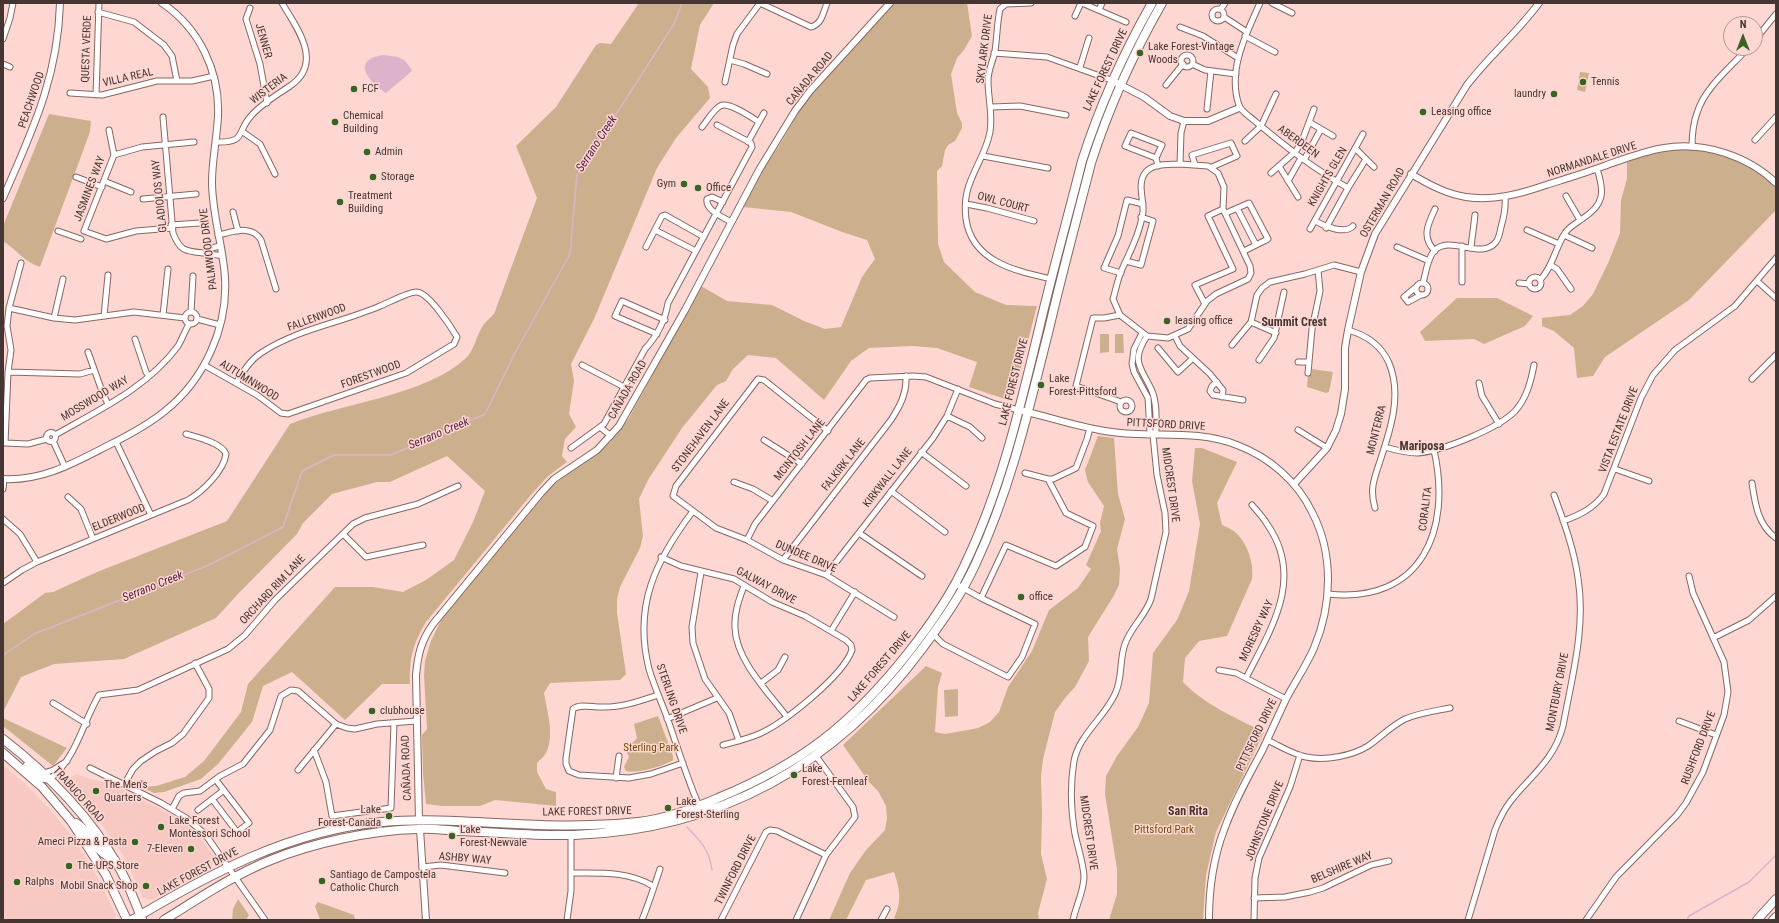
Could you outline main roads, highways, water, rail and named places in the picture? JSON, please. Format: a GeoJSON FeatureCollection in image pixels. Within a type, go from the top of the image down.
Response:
{"type":"FeatureCollection","features":[{"type":"Feature","properties":{"kind":"main road","name":"LAKE FOREST DRIVE"},"geometry":{"type":"LineString","coordinates":[[164,920],[236,876],[270,860],[307,847],[419,825],[586,826],[641,822],[698,806],[749,785],[779,770],[808,752],[863,705],[890,676],[926,630],[956,584],[979,534],[995,492],[1019,410],[1051,279],[1082,161],[1095,120],[1130,40],[1152,3]]}},
{"type":"Feature","properties":{"kind":"main road"},"geometry":{"type":"LineString","coordinates":[[1147,30],[1145,23],[1156,3]]}},
{"type":"Feature","properties":{"kind":"main road","name":"LAKE FOREST DRIVE"},"geometry":{"type":"LineString","coordinates":[[132,920],[141,918],[228,866],[272,848],[318,834],[382,822],[571,835],[619,832],[663,824],[723,805],[788,774],[816,756],[867,714],[902,676],[933,634],[964,588],[988,537],[1004,495],[1028,412],[1091,163],[1104,123],[1120,84],[1162,3]]}},
{"type":"Feature","properties":{"kind":"main road","name":"TRABUCO ROAD"},"geometry":{"type":"LineString","coordinates":[[3,739],[47,776],[83,813],[115,860],[130,889],[141,918]]}},
{"type":"Feature","properties":{"kind":"main road"},"geometry":{"type":"LineString","coordinates":[[3,753],[14,755],[40,777],[47,776]]}},
{"type":"Feature","properties":{"kind":"main road","name":"TRABUCO ROAD"},"geometry":{"type":"LineString","coordinates":[[3,753],[47,793],[71,821],[106,875],[127,920]]}},
{"type":"Feature","properties":{"kind":"main road"},"geometry":{"type":"LineString","coordinates":[[47,793],[54,795],[72,816],[77,816],[83,813]]}},
{"type":"Feature","properties":{"kind":"main road"},"geometry":{"type":"LineString","coordinates":[[71,821],[84,830],[101,852],[115,860]]}},
{"type":"Feature","properties":{"kind":"main road"},"geometry":{"type":"LineString","coordinates":[[550,825],[554,829],[571,835],[586,826]]}},
{"type":"Feature","properties":{"kind":"main road"},"geometry":{"type":"LineString","coordinates":[[1756,920],[1776,899]]}},
{"type":"Feature","properties":{"kind":"main road"},"geometry":{"type":"LineString","coordinates":[[1773,920],[1776,917]]}},
{"type":"Feature","properties":{"kind":"waterway","name":"Serrano Creek"},"geometry":{"type":"LineString","coordinates":[[3,655],[34,634],[209,565],[283,527],[302,471],[334,455],[391,455],[485,414],[516,351],[570,254],[577,175],[674,24],[682,3]]}},
{"type":"Feature","properties":{"kind":"waterway"},"geometry":{"type":"LineString","coordinates":[[687,827],[706,851],[712,870]]}},
{"type":"Feature","properties":{"kind":"waterway"},"geometry":{"type":"LineString","coordinates":[[1687,920],[1689,916],[1749,882],[1776,855]]}},
{"type":"Feature","properties":{"kind":"place","name":"Lake Forest-Vintage Woods"},"geometry":{"type":"Point","coordinates":[1140,53]}},
{"type":"Feature","properties":{"kind":"place","name":"Tennis"},"geometry":{"type":"Point","coordinates":[1583,82]}},
{"type":"Feature","properties":{"kind":"place","name":"FCF"},"geometry":{"type":"Point","coordinates":[354,89]}},
{"type":"Feature","properties":{"kind":"place","name":"laundry"},"geometry":{"type":"Point","coordinates":[1554,94]}},
{"type":"Feature","properties":{"kind":"place","name":"Leasing office"},"geometry":{"type":"Point","coordinates":[1423,112]}},
{"type":"Feature","properties":{"kind":"place","name":"Chemical Building"},"geometry":{"type":"Point","coordinates":[335,122]}},
{"type":"Feature","properties":{"kind":"place","name":"Admin"},"geometry":{"type":"Point","coordinates":[367,152]}},
{"type":"Feature","properties":{"kind":"place","name":"Storage"},"geometry":{"type":"Point","coordinates":[373,177]}},
{"type":"Feature","properties":{"kind":"place","name":"Gym"},"geometry":{"type":"Point","coordinates":[684,184]}},
{"type":"Feature","properties":{"kind":"place","name":"Office"},"geometry":{"type":"Point","coordinates":[698,188]}},
{"type":"Feature","properties":{"kind":"place","name":"Treatment Building"},"geometry":{"type":"Point","coordinates":[340,202]}},
{"type":"Feature","properties":{"kind":"place","name":"leasing office"},"geometry":{"type":"Point","coordinates":[1167,321]}},
{"type":"Feature","properties":{"kind":"place","name":"Lake Forest-Pittsford"},"geometry":{"type":"Point","coordinates":[1041,385]}},
{"type":"Feature","properties":{"kind":"place","name":"office"},"geometry":{"type":"Point","coordinates":[1021,597]}},
{"type":"Feature","properties":{"kind":"place","name":"clubhouse"},"geometry":{"type":"Point","coordinates":[372,711]}},
{"type":"Feature","properties":{"kind":"place","name":"Lake Forest-Fernleaf"},"geometry":{"type":"Point","coordinates":[794,775]}},
{"type":"Feature","properties":{"kind":"place","name":"The Men's Quarters"},"geometry":{"type":"Point","coordinates":[96,791]}},
{"type":"Feature","properties":{"kind":"place","name":"Lake Forest-Sterling"},"geometry":{"type":"Point","coordinates":[668,808]}},
{"type":"Feature","properties":{"kind":"place","name":"Lake Forest-Canada"},"geometry":{"type":"Point","coordinates":[389,816]}},
{"type":"Feature","properties":{"kind":"place","name":"Lake Forest Montessori School"},"geometry":{"type":"Point","coordinates":[161,827]}},
{"type":"Feature","properties":{"kind":"place","name":"Lake Forest-Newvale"},"geometry":{"type":"Point","coordinates":[452,836]}},
{"type":"Feature","properties":{"kind":"place","name":"Ameci Pizza & Pasta"},"geometry":{"type":"Point","coordinates":[135,842]}},
{"type":"Feature","properties":{"kind":"place","name":"7-Eleven"},"geometry":{"type":"Point","coordinates":[191,849]}},
{"type":"Feature","properties":{"kind":"place","name":"The UPS Store"},"geometry":{"type":"Point","coordinates":[69,866]}},
{"type":"Feature","properties":{"kind":"place","name":"Santiago de Campostela Catholic Church"},"geometry":{"type":"Point","coordinates":[322,881]}},
{"type":"Feature","properties":{"kind":"place","name":"Ralphs"},"geometry":{"type":"Point","coordinates":[17,882]}},
{"type":"Feature","properties":{"kind":"place","name":"Mobil Snack Shop"},"geometry":{"type":"Point","coordinates":[146,886]}},
{"type":"Feature","properties":{"kind":"district","name":"Summit Crest"},"geometry":{"type":"Point","coordinates":[1294,323]}},
{"type":"Feature","properties":{"kind":"district","name":"Mariposa"},"geometry":{"type":"Point","coordinates":[1422,447]}},
{"type":"Feature","properties":{"kind":"district","name":"San Rita"},"geometry":{"type":"Point","coordinates":[1188,812]}},
{"type":"Feature","properties":{"kind":"park label","name":"Sterling Park"},"geometry":{"type":"Point","coordinates":[651,748]}},
{"type":"Feature","properties":{"kind":"park label","name":"Pittsford Park"},"geometry":{"type":"Point","coordinates":[1164,830]}}]}
